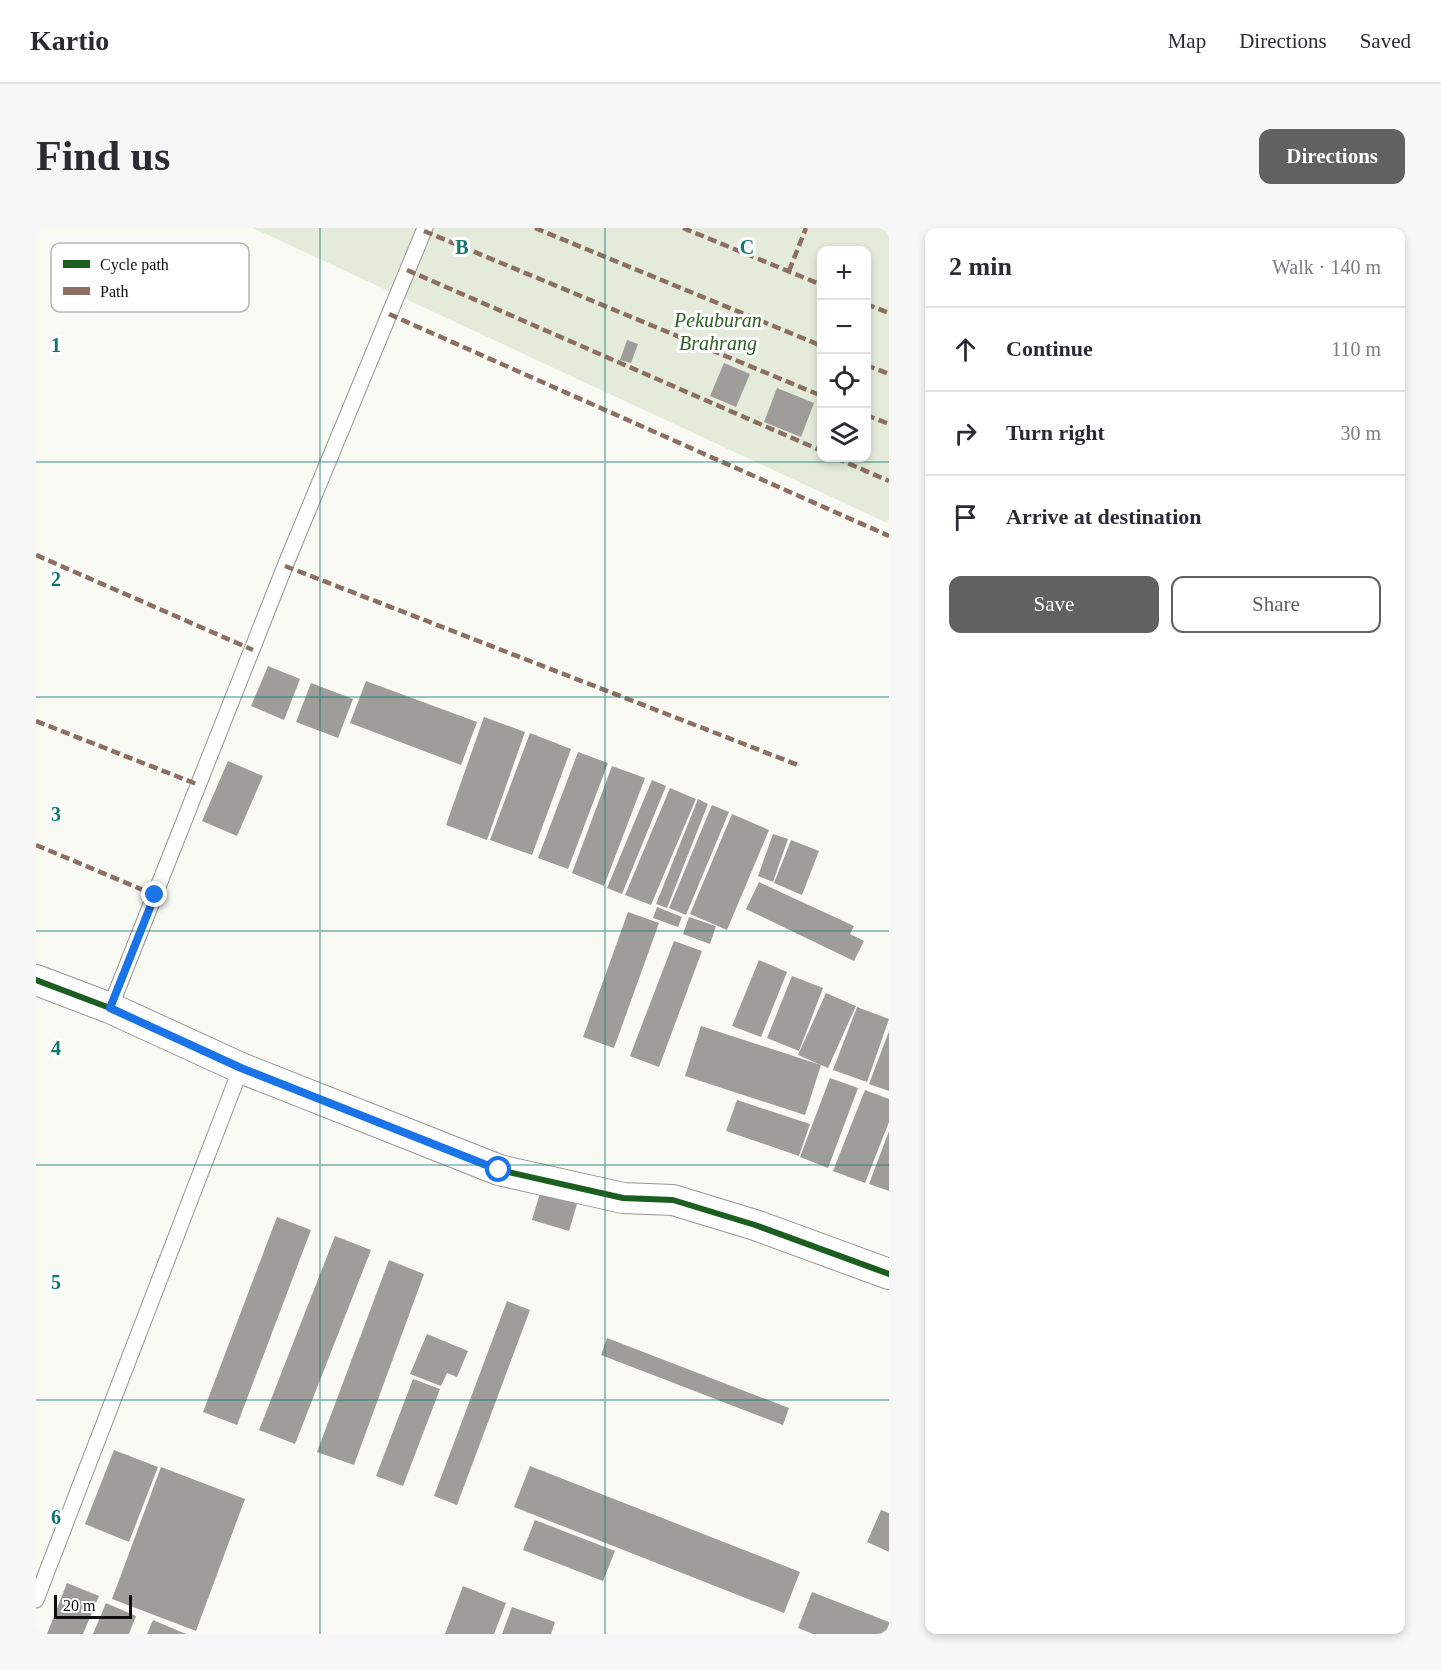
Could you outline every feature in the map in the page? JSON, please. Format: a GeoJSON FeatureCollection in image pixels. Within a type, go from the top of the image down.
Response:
{"type":"FeatureCollection","features":[{"type":"Feature","properties":{"kind":"street"},"geometry":{"type":"LineString","coordinates":[[36,980],[110,1008],[241,1068],[499,1170],[623,1198],[673,1200],[755,1225],[889,1274]]}},
{"type":"Feature","properties":{"kind":"lane"},"geometry":{"type":"LineString","coordinates":[[110,1008],[285,566],[425,228]]}},
{"type":"Feature","properties":{"kind":"lane"},"geometry":{"type":"LineString","coordinates":[[36,1600],[241,1068]]}},
{"type":"Feature","properties":{"kind":"green space","name":"Pekuburan Brahrang"},"geometry":{"type":"Polygon","coordinates":[[[253,228],[889,228],[889,519],[887,523],[253,228]]]}},
{"type":"Feature","properties":{"kind":"building"},"geometry":{"type":"Polygon","coordinates":[[[627,340],[638,344],[631,363],[620,360],[627,340]]]}},
{"type":"Feature","properties":{"kind":"building"},"geometry":{"type":"Polygon","coordinates":[[[724,363],[750,374],[736,407],[710,396],[724,363]]]}},
{"type":"Feature","properties":{"kind":"building"},"geometry":{"type":"Polygon","coordinates":[[[777,388],[814,403],[801,437],[764,422],[777,388]]]}},
{"type":"Feature","properties":{"kind":"building"},"geometry":{"type":"Polygon","coordinates":[[[268,666],[300,679],[284,720],[251,706],[268,666]]]}},
{"type":"Feature","properties":{"kind":"building"},"geometry":{"type":"Polygon","coordinates":[[[366,681],[477,722],[461,765],[350,723],[366,681]]]}},
{"type":"Feature","properties":{"kind":"building"},"geometry":{"type":"Polygon","coordinates":[[[311,683],[353,699],[338,738],[296,722],[311,683]]]}},
{"type":"Feature","properties":{"kind":"building"},"geometry":{"type":"Polygon","coordinates":[[[484,717],[525,732],[487,840],[446,825],[484,717]]]}},
{"type":"Feature","properties":{"kind":"building"},"geometry":{"type":"Polygon","coordinates":[[[530,733],[571,749],[532,855],[490,840],[530,733]]]}},
{"type":"Feature","properties":{"kind":"building"},"geometry":{"type":"Polygon","coordinates":[[[578,752],[608,763],[568,869],[538,858],[578,752]]]}},
{"type":"Feature","properties":{"kind":"building"},"geometry":{"type":"Polygon","coordinates":[[[228,761],[263,776],[237,836],[202,821],[228,761]]]}},
{"type":"Feature","properties":{"kind":"building"},"geometry":{"type":"Polygon","coordinates":[[[612,766],[645,778],[604,886],[572,873],[612,766]]]}},
{"type":"Feature","properties":{"kind":"building"},"geometry":{"type":"Polygon","coordinates":[[[652,780],[666,786],[622,894],[607,888],[652,780]]]}},
{"type":"Feature","properties":{"kind":"building"},"geometry":{"type":"Polygon","coordinates":[[[670,788],[696,799],[651,905],[625,895],[670,788]]]}},
{"type":"Feature","properties":{"kind":"building"},"geometry":{"type":"Polygon","coordinates":[[[698,799],[708,804],[667,908],[656,904],[698,799]]]}},
{"type":"Feature","properties":{"kind":"building"},"geometry":{"type":"Polygon","coordinates":[[[712,805],[729,812],[686,915],[669,908],[712,805]]]}},
{"type":"Feature","properties":{"kind":"building"},"geometry":{"type":"Polygon","coordinates":[[[732,814],[769,830],[727,930],[690,914],[732,814]]]}},
{"type":"Feature","properties":{"kind":"building"},"geometry":{"type":"Polygon","coordinates":[[[773,834],[788,839],[773,882],[758,876],[773,834]]]}},
{"type":"Feature","properties":{"kind":"building"},"geometry":{"type":"Polygon","coordinates":[[[791,840],[819,851],[802,895],[774,883],[791,840]]]}},
{"type":"Feature","properties":{"kind":"building"},"geometry":{"type":"Polygon","coordinates":[[[759,882],[854,926],[850,934],[864,941],[854,961],[746,909],[759,882]]]}},
{"type":"Feature","properties":{"kind":"building"},"geometry":{"type":"Polygon","coordinates":[[[657,907],[682,917],[678,927],[653,918],[657,907]]]}},
{"type":"Feature","properties":{"kind":"building"},"geometry":{"type":"Polygon","coordinates":[[[628,912],[659,923],[614,1048],[583,1037],[628,912]]]}},
{"type":"Feature","properties":{"kind":"building"},"geometry":{"type":"Polygon","coordinates":[[[689,917],[716,926],[710,944],[683,934],[689,917]]]}},
{"type":"Feature","properties":{"kind":"building"},"geometry":{"type":"Polygon","coordinates":[[[674,941],[702,951],[659,1067],[630,1056],[674,941]]]}},
{"type":"Feature","properties":{"kind":"building"},"geometry":{"type":"Polygon","coordinates":[[[759,960],[787,972],[761,1037],[732,1026],[759,960]]]}},
{"type":"Feature","properties":{"kind":"building"},"geometry":{"type":"Polygon","coordinates":[[[792,976],[823,988],[799,1051],[767,1038],[792,976]]]}},
{"type":"Feature","properties":{"kind":"building"},"geometry":{"type":"Polygon","coordinates":[[[826,993],[856,1006],[828,1068],[798,1055],[826,993]]]}},
{"type":"Feature","properties":{"kind":"building"},"geometry":{"type":"Polygon","coordinates":[[[857,1007],[889,1019],[867,1082],[833,1070],[857,1007]]]}},
{"type":"Feature","properties":{"kind":"building"},"geometry":{"type":"Polygon","coordinates":[[[701,1026],[821,1065],[805,1115],[685,1076],[701,1026]]]}},
{"type":"Feature","properties":{"kind":"building"},"geometry":{"type":"Polygon","coordinates":[[[889,1031],[889,1091],[869,1084],[889,1031]]]}},
{"type":"Feature","properties":{"kind":"building"},"geometry":{"type":"Polygon","coordinates":[[[830,1078],[858,1088],[828,1168],[800,1157],[830,1078]]]}},
{"type":"Feature","properties":{"kind":"building"},"geometry":{"type":"Polygon","coordinates":[[[865,1090],[889,1099],[889,1122],[865,1183],[833,1171],[865,1090]]]}},
{"type":"Feature","properties":{"kind":"building"},"geometry":{"type":"Polygon","coordinates":[[[737,1100],[810,1124],[799,1156],[726,1131],[737,1100]]]}},
{"type":"Feature","properties":{"kind":"building"},"geometry":{"type":"Polygon","coordinates":[[[889,1131],[889,1191],[869,1184],[889,1131]]]}},
{"type":"Feature","properties":{"kind":"building"},"geometry":{"type":"Polygon","coordinates":[[[540,1193],[577,1204],[569,1231],[532,1220],[540,1193]]]}},
{"type":"Feature","properties":{"kind":"building"},"geometry":{"type":"Polygon","coordinates":[[[277,1217],[311,1230],[237,1425],[203,1412],[277,1217]]]}},
{"type":"Feature","properties":{"kind":"building"},"geometry":{"type":"Polygon","coordinates":[[[335,1236],[371,1250],[295,1444],[259,1430],[335,1236]]]}},
{"type":"Feature","properties":{"kind":"building"},"geometry":{"type":"Polygon","coordinates":[[[389,1260],[424,1274],[354,1465],[317,1452],[389,1260]]]}},
{"type":"Feature","properties":{"kind":"building"},"geometry":{"type":"Polygon","coordinates":[[[507,1301],[530,1310],[457,1505],[434,1496],[507,1301]]]}},
{"type":"Feature","properties":{"kind":"building"},"geometry":{"type":"Polygon","coordinates":[[[427,1334],[468,1351],[457,1377],[447,1373],[441,1386],[410,1374],[427,1334]]]}},
{"type":"Feature","properties":{"kind":"building"},"geometry":{"type":"Polygon","coordinates":[[[607,1338],[789,1408],[783,1425],[601,1355],[607,1338]]]}},
{"type":"Feature","properties":{"kind":"building"},"geometry":{"type":"Polygon","coordinates":[[[413,1379],[440,1389],[403,1486],[376,1476],[413,1379]]]}},
{"type":"Feature","properties":{"kind":"building"},"geometry":{"type":"Polygon","coordinates":[[[114,1450],[158,1467],[129,1542],[85,1524],[114,1450]]]}},
{"type":"Feature","properties":{"kind":"building"},"geometry":{"type":"Polygon","coordinates":[[[530,1466],[800,1572],[784,1613],[514,1507],[530,1466]]]}},
{"type":"Feature","properties":{"kind":"building"},"geometry":{"type":"Polygon","coordinates":[[[161,1467],[245,1499],[196,1631],[112,1599],[161,1467]]]}},
{"type":"Feature","properties":{"kind":"building"},"geometry":{"type":"Polygon","coordinates":[[[881,1510],[889,1513],[889,1552],[867,1542],[881,1510]]]}},
{"type":"Feature","properties":{"kind":"building"},"geometry":{"type":"Polygon","coordinates":[[[535,1520],[615,1551],[603,1581],[523,1550],[535,1520]]]}},
{"type":"Feature","properties":{"kind":"building"},"geometry":{"type":"Polygon","coordinates":[[[67,1583],[99,1596],[83,1634],[47,1634],[67,1583]]]}},
{"type":"Feature","properties":{"kind":"building"},"geometry":{"type":"Polygon","coordinates":[[[463,1586],[506,1603],[494,1634],[445,1634],[463,1586]]]}},
{"type":"Feature","properties":{"kind":"building"},"geometry":{"type":"Polygon","coordinates":[[[812,1592],[889,1622],[889,1634],[813,1634],[798,1628],[812,1592]]]}},
{"type":"Feature","properties":{"kind":"building"},"geometry":{"type":"Polygon","coordinates":[[[106,1603],[136,1616],[129,1634],[93,1634],[106,1603]]]}},
{"type":"Feature","properties":{"kind":"building"},"geometry":{"type":"Polygon","coordinates":[[[512,1607],[555,1622],[551,1634],[502,1634],[512,1607]]]}},
{"type":"Feature","properties":{"kind":"building"},"geometry":{"type":"Polygon","coordinates":[[[153,1620],[186,1634],[147,1634],[153,1620]]]}},
{"type":"Feature","properties":{"kind":"marked path"},"geometry":{"type":"LineString","coordinates":[[535,228],[817,344]]}},
{"type":"Feature","properties":{"kind":"marked path"},"geometry":{"type":"LineString","coordinates":[[683,228],[817,283]]}},
{"type":"Feature","properties":{"kind":"marked path"},"geometry":{"type":"LineString","coordinates":[[789,271],[806,228]]}},
{"type":"Feature","properties":{"kind":"marked path"},"geometry":{"type":"LineString","coordinates":[[424,231],[817,394]]}},
{"type":"Feature","properties":{"kind":"marked path"},"geometry":{"type":"LineString","coordinates":[[407,270],[817,449]]}},
{"type":"Feature","properties":{"kind":"marked path"},"geometry":{"type":"LineString","coordinates":[[871,306],[889,313]]}},
{"type":"Feature","properties":{"kind":"marked path"},"geometry":{"type":"LineString","coordinates":[[389,314],[889,536]]}},
{"type":"Feature","properties":{"kind":"marked path"},"geometry":{"type":"LineString","coordinates":[[871,367],[889,374]]}},
{"type":"Feature","properties":{"kind":"marked path"},"geometry":{"type":"LineString","coordinates":[[871,417],[889,424]]}},
{"type":"Feature","properties":{"kind":"marked path"},"geometry":{"type":"LineString","coordinates":[[845,462],[889,481]]}},
{"type":"Feature","properties":{"kind":"marked path"},"geometry":{"type":"LineString","coordinates":[[36,555],[253,650]]}},
{"type":"Feature","properties":{"kind":"marked path"},"geometry":{"type":"LineString","coordinates":[[285,566],[798,765]]}},
{"type":"Feature","properties":{"kind":"marked path"},"geometry":{"type":"LineString","coordinates":[[36,721],[199,785]]}},
{"type":"Feature","properties":{"kind":"marked path"},"geometry":{"type":"LineString","coordinates":[[36,845],[155,895]]}},
{"type":"Feature","properties":{"kind":"cycle path"},"geometry":{"type":"LineString","coordinates":[[36,980],[110,1008],[241,1068],[499,1170],[623,1198],[673,1200],[755,1225],[889,1274]]}},
{"type":"Feature","properties":{"kind":"route"},"geometry":{"type":"LineString","coordinates":[[155,895],[110,1008],[241,1068],[499,1170]]}}]}
